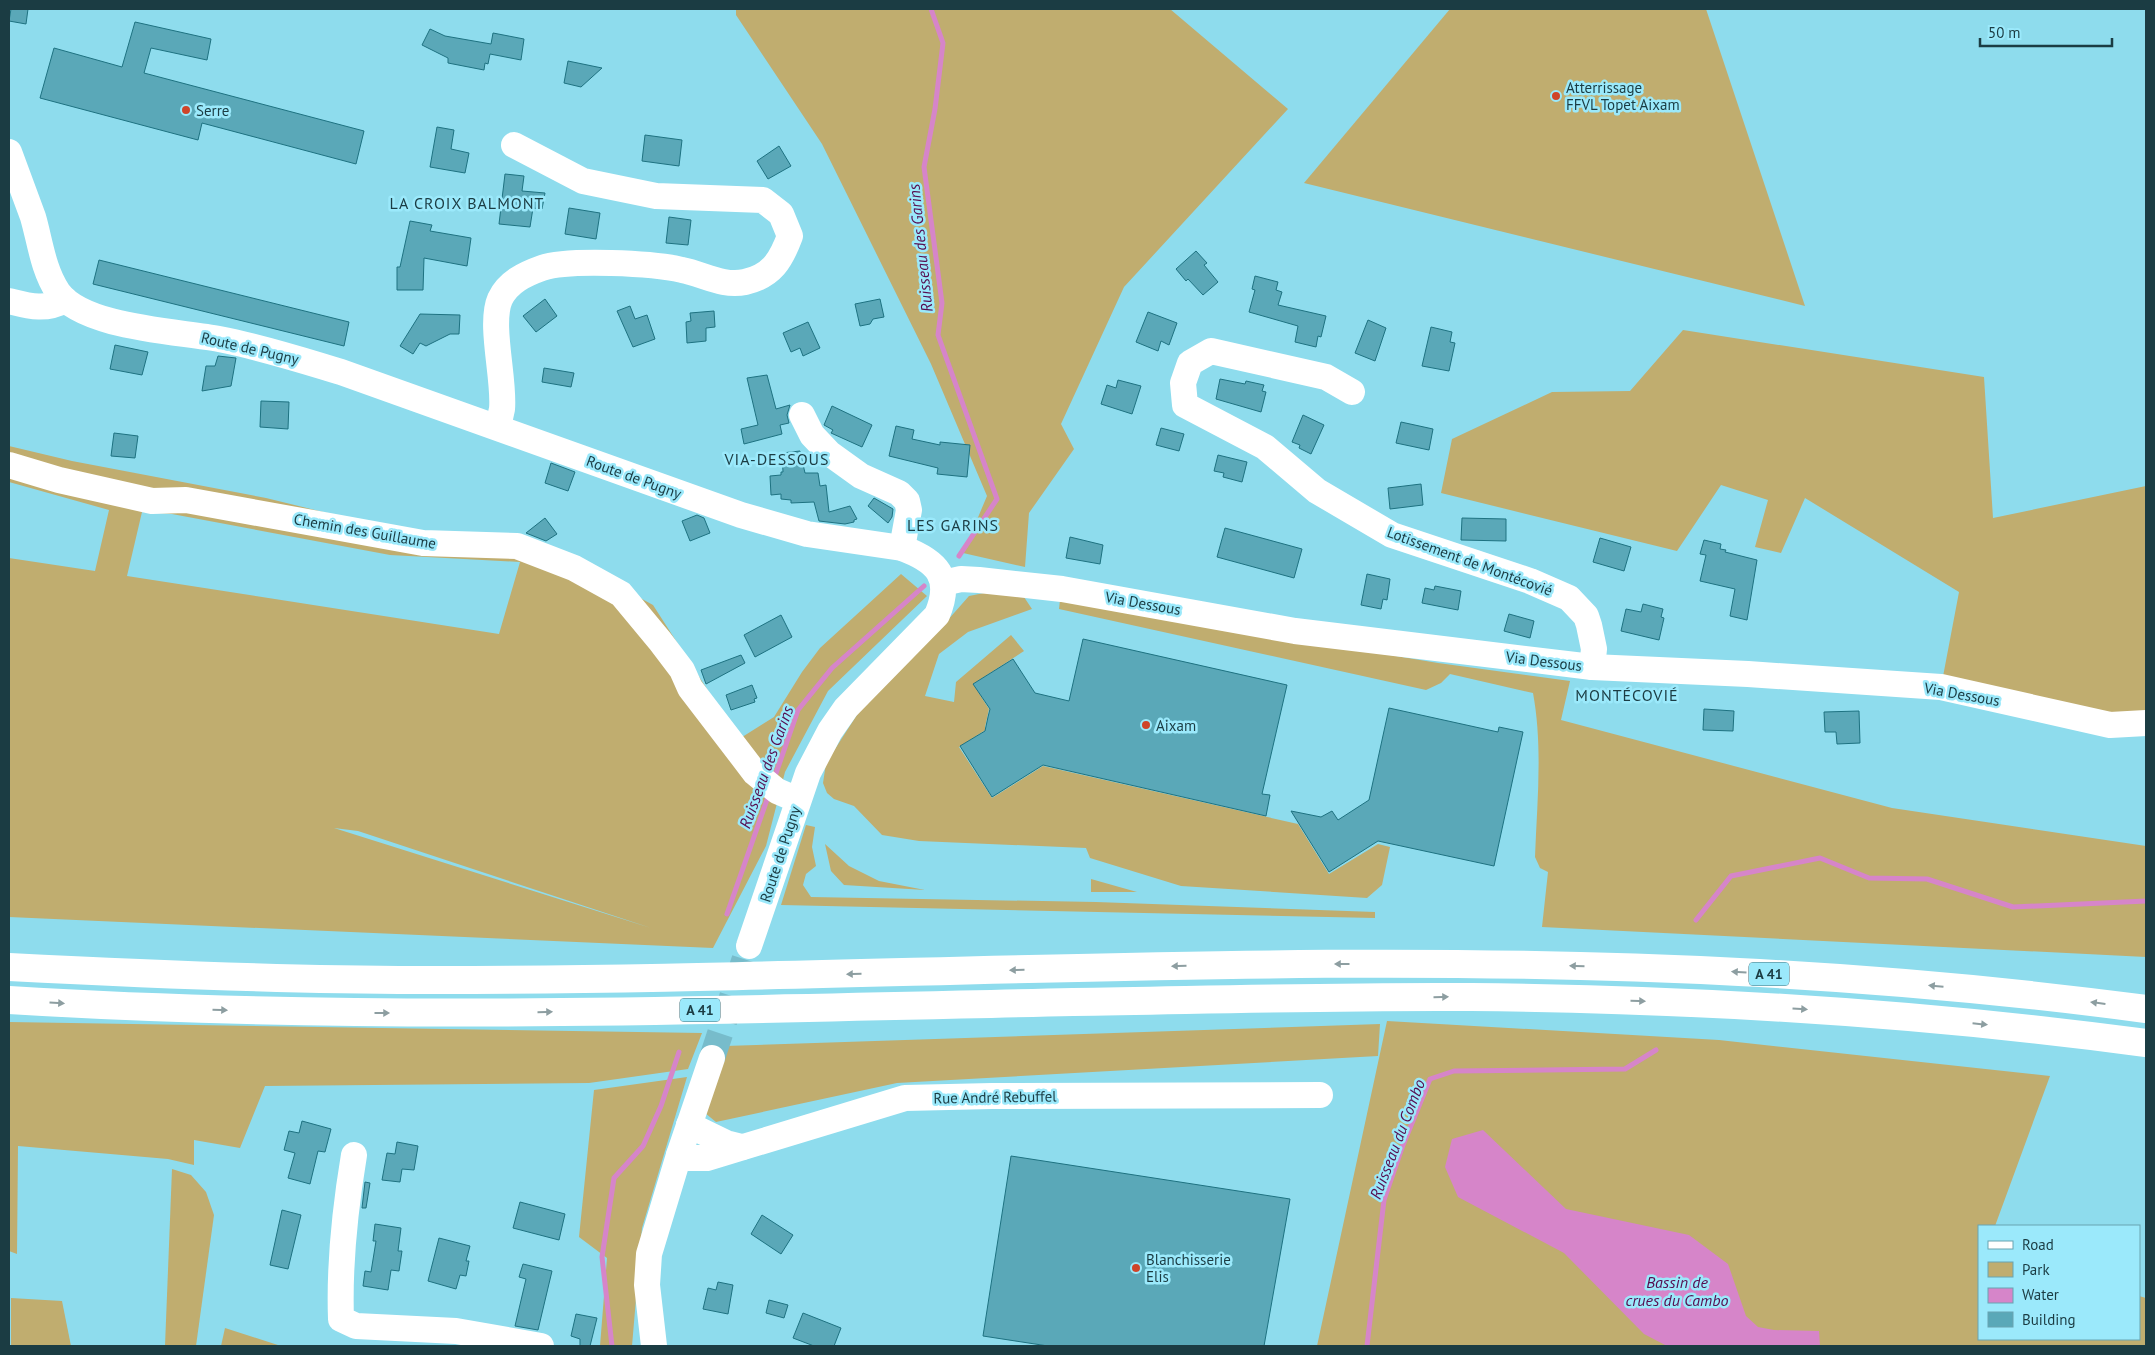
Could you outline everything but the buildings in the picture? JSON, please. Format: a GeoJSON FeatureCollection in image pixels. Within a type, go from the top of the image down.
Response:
{"type":"FeatureCollection","features":[{"type":"Feature","properties":{"kind":"highway","name":"A 41"},"geometry":{"type":"LineString","coordinates":[[9,967],[137,974],[413,980],[571,980],[1307,965],[1554,966],[1738,972],[1842,978],[2064,998],[2146,1009]]}},
{"type":"Feature","properties":{"kind":"highway","name":"A 41"},"geometry":{"type":"LineString","coordinates":[[9,1000],[156,1008],[434,1014],[1299,998],[1565,999],[1669,1002],[1856,1013],[1961,1022],[2146,1043]]}},
{"type":"Feature","properties":{"kind":"street"},"geometry":{"type":"LineString","coordinates":[[497,427],[502,409],[497,322],[500,299],[516,279],[543,268],[569,264],[627,264],[682,270],[717,281],[744,282],[767,274],[782,258],[790,236],[781,214],[763,200],[656,196],[584,181],[514,145]]}},
{"type":"Feature","properties":{"kind":"street"},"geometry":{"type":"LineString","coordinates":[[9,152],[59,291],[9,300]]}},
{"type":"Feature","properties":{"kind":"street","name":"Route de Pugny"},"geometry":{"type":"LineString","coordinates":[[59,291],[73,307],[98,318],[129,325],[219,339],[286,355],[341,372],[780,528],[807,534],[902,548],[916,553],[936,567],[944,583],[942,602],[937,615],[846,708],[819,751],[808,773],[779,790],[749,946]]}},
{"type":"Feature","properties":{"kind":"street","name":"Lotissement de Montécovié"},"geometry":{"type":"LineString","coordinates":[[1352,392],[1326,377],[1211,351],[1190,363],[1183,383],[1186,406],[1264,447],[1317,490],[1392,535],[1530,581],[1569,598],[1586,616],[1589,625],[1594,649],[1592,667]]}},
{"type":"Feature","properties":{"kind":"street"},"geometry":{"type":"LineString","coordinates":[[802,415],[812,435],[829,454],[861,476],[900,493],[907,501],[909,510],[902,548]]}},
{"type":"Feature","properties":{"kind":"street","name":"Chemin des Guillaume"},"geometry":{"type":"LineString","coordinates":[[9,466],[59,480],[152,501],[186,500],[423,544],[517,546],[574,568],[621,594],[660,640],[682,670],[690,688],[755,773],[779,790]]}},
{"type":"Feature","properties":{"kind":"street","name":"Via Dessous"},"geometry":{"type":"LineString","coordinates":[[944,583],[962,579],[1062,589],[1296,631],[1592,667],[1748,674],[1941,687],[2110,725],[2146,723]]}},
{"type":"Feature","properties":{"kind":"street"},"geometry":{"type":"LineString","coordinates":[[654,1346],[647,1285],[649,1254],[679,1155],[712,1058]]}},
{"type":"Feature","properties":{"kind":"street","name":"Rue André Rebuffel"},"geometry":{"type":"LineString","coordinates":[[679,1155],[688,1158],[707,1158],[905,1098],[1320,1095]]}},
{"type":"Feature","properties":{"kind":"street"},"geometry":{"type":"LineString","coordinates":[[689,1125],[726,1143],[742,1147]]}},
{"type":"Feature","properties":{"kind":"street"},"geometry":{"type":"LineString","coordinates":[[354,1155],[344,1214],[340,1284],[341,1319],[356,1326],[456,1331],[541,1346]]}},
{"type":"Feature","properties":{"kind":"green space"},"geometry":{"type":"Polygon","coordinates":[[[736,9],[1170,9],[1288,109],[1124,287],[1061,424],[1074,449],[1029,513],[1025,567],[963,553],[987,496],[931,364],[822,144],[736,15],[736,9]]]}},
{"type":"Feature","properties":{"kind":"green space","name":"Atterrissage FFVL Topet Aixam"},"geometry":{"type":"Polygon","coordinates":[[[1450,9],[1706,9],[1805,306],[1304,183],[1450,9]]]}},
{"type":"Feature","properties":{"kind":"green space"},"geometry":{"type":"Polygon","coordinates":[[[1683,330],[1984,377],[1993,518],[2146,486],[2146,724],[1941,687],[1959,592],[1805,498],[1781,553],[1755,547],[1768,500],[1721,485],[1677,551],[1441,493],[1452,439],[1552,392],[1630,391],[1683,330]]]}},
{"type":"Feature","properties":{"kind":"green space"},"geometry":{"type":"Polygon","coordinates":[[[9,446],[72,461],[266,498],[602,577],[653,605],[739,739],[774,717],[802,672],[820,648],[901,574],[927,596],[828,691],[785,772],[766,846],[713,948],[9,917],[9,558],[95,571],[109,510],[9,482],[9,446]],[[142,512],[127,576],[499,634],[520,562],[390,555],[172,514],[142,512]],[[334,828],[651,928],[358,831],[334,828]]]}},
{"type":"Feature","properties":{"kind":"green space"},"geometry":{"type":"Polygon","coordinates":[[[994,591],[1022,594],[1032,609],[968,632],[939,654],[925,696],[954,702],[956,682],[1011,635],[1024,651],[973,684],[989,709],[985,727],[987,729],[959,747],[992,798],[1043,766],[1298,824],[1329,874],[1378,844],[1390,847],[1382,885],[1367,898],[1181,886],[1090,858],[1086,848],[919,841],[882,835],[854,806],[834,799],[827,793],[823,783],[826,763],[862,707],[939,630],[969,596],[994,591]]]}},
{"type":"Feature","properties":{"kind":"green space"},"geometry":{"type":"Polygon","coordinates":[[[1060,600],[1438,663],[1570,681],[1561,720],[1892,808],[2146,846],[2146,957],[1542,927],[1548,872],[1540,868],[1535,857],[1539,754],[1533,693],[1450,674],[1441,683],[1426,690],[1059,609],[1060,600]]]}},
{"type":"Feature","properties":{"kind":"green space"},"geometry":{"type":"Polygon","coordinates":[[[806,825],[815,827],[812,847],[816,866],[806,874],[803,885],[811,897],[1096,902],[1375,912],[1375,918],[781,905],[806,825]]]}},
{"type":"Feature","properties":{"kind":"green space"},"geometry":{"type":"Polygon","coordinates":[[[825,844],[849,866],[879,881],[925,890],[844,885],[831,871],[825,844]]]}},
{"type":"Feature","properties":{"kind":"green space"},"geometry":{"type":"Polygon","coordinates":[[[1091,879],[1137,892],[1091,892],[1091,879]]]}},
{"type":"Feature","properties":{"kind":"green space"},"geometry":{"type":"Polygon","coordinates":[[[1387,1021],[1719,1040],[2050,1076],[1995,1225],[1978,1225],[1978,1340],[2140,1340],[2140,1296],[2146,1298],[2146,1346],[1317,1346],[1387,1021]]]}},
{"type":"Feature","properties":{"kind":"green space"},"geometry":{"type":"Polygon","coordinates":[[[9,1022],[702,1033],[688,1069],[589,1083],[265,1086],[240,1148],[194,1140],[194,1165],[168,1159],[18,1146],[17,1254],[9,1251],[9,1022]]]}},
{"type":"Feature","properties":{"kind":"green space"},"geometry":{"type":"Polygon","coordinates":[[[1380,1024],[1378,1056],[897,1083],[716,1122],[705,1113],[708,1093],[725,1046],[1380,1024]]]}},
{"type":"Feature","properties":{"kind":"green space"},"geometry":{"type":"Polygon","coordinates":[[[687,1077],[642,1228],[632,1346],[600,1346],[607,1258],[579,1237],[594,1090],[687,1077]]]}},
{"type":"Feature","properties":{"kind":"green space"},"geometry":{"type":"Polygon","coordinates":[[[172,1169],[191,1175],[206,1192],[214,1215],[196,1346],[165,1346],[172,1169]]]}},
{"type":"Feature","properties":{"kind":"green space"},"geometry":{"type":"Polygon","coordinates":[[[11,1298],[62,1301],[71,1346],[11,1346],[11,1298]]]}},
{"type":"Feature","properties":{"kind":"green space"},"geometry":{"type":"Polygon","coordinates":[[[225,1328],[281,1346],[221,1346],[225,1328]]]}},
{"type":"Feature","properties":{"kind":"water","name":"Bassin de crues du Cambo"},"geometry":{"type":"Polygon","coordinates":[[[1483,1130],[1566,1209],[1689,1235],[1728,1264],[1746,1316],[1758,1327],[1774,1330],[1819,1331],[1820,1346],[1667,1346],[1644,1334],[1564,1253],[1458,1197],[1445,1167],[1452,1139],[1483,1130]]]}},
{"type":"Feature","properties":{"kind":"waterway","name":"Ruisseau des Garins"},"geometry":{"type":"LineString","coordinates":[[931,9],[943,43],[935,109],[924,167],[942,303],[938,335],[997,499],[959,556]]}},
{"type":"Feature","properties":{"kind":"waterway","name":"Ruisseau des Garins"},"geometry":{"type":"LineString","coordinates":[[774,779],[798,710],[832,668],[924,586]]}},
{"type":"Feature","properties":{"kind":"waterway","name":"Ruisseau des Garins"},"geometry":{"type":"LineString","coordinates":[[727,914],[769,794]]}},
{"type":"Feature","properties":{"kind":"waterway"},"geometry":{"type":"LineString","coordinates":[[1696,920],[1731,876],[1820,858],[1869,878],[1927,879],[2013,907],[2146,901]]}},
{"type":"Feature","properties":{"kind":"waterway","name":"Ruisseau du Combo"},"geometry":{"type":"LineString","coordinates":[[1367,1346],[1384,1200],[1403,1145],[1430,1079],[1454,1071],[1625,1069],[1656,1050]]}},
{"type":"Feature","properties":{"kind":"waterway","name":"Ruisseau des Garins"},"geometry":{"type":"LineString","coordinates":[[612,1346],[602,1257],[614,1178],[643,1146],[661,1106],[679,1052]]}},
{"type":"Feature","properties":{"kind":"tunnel"},"geometry":{"type":"LineString","coordinates":[[712,1058],[749,946]]}},
{"type":"Feature","properties":{"kind":"place","name":"Atterrissage FFVL Topet Aixam"},"geometry":{"type":"Point","coordinates":[1556,96]}},
{"type":"Feature","properties":{"kind":"place","name":"Serre"},"geometry":{"type":"Point","coordinates":[186,110]}},
{"type":"Feature","properties":{"kind":"place","name":"Aixam"},"geometry":{"type":"Point","coordinates":[1146,725]}},
{"type":"Feature","properties":{"kind":"place","name":"Blanchisserie Elis"},"geometry":{"type":"Point","coordinates":[1136,1268]}},
{"type":"Feature","properties":{"kind":"district","name":"LA CROIX BALMONT"},"geometry":{"type":"Point","coordinates":[467,203]}},
{"type":"Feature","properties":{"kind":"district","name":"VIA-DESSOUS"},"geometry":{"type":"Point","coordinates":[777,459]}},
{"type":"Feature","properties":{"kind":"district","name":"LES GARINS"},"geometry":{"type":"Point","coordinates":[953,525]}},
{"type":"Feature","properties":{"kind":"district","name":"MONTÉCOVIÉ"},"geometry":{"type":"Point","coordinates":[1627,695]}}]}
